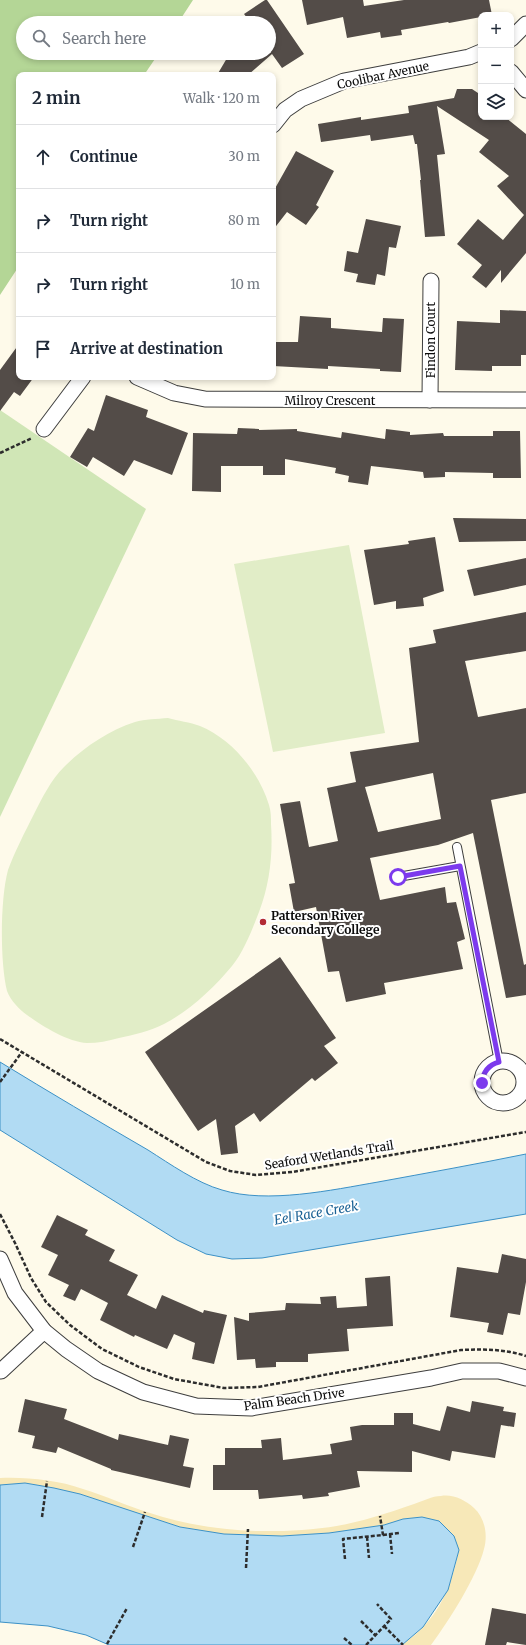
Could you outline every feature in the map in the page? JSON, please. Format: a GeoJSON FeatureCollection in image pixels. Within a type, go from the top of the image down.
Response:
{"type":"FeatureCollection","features":[{"type":"Feature","properties":{"kind":"street"},"geometry":{"type":"LineString","coordinates":[[514,35],[526,24]]}},
{"type":"Feature","properties":{"kind":"street","name":"Coolibar Avenue"},"geometry":{"type":"LineString","coordinates":[[276,121],[285,110],[301,99],[344,81],[469,57],[478,53]]}},
{"type":"Feature","properties":{"kind":"street"},"geometry":{"type":"LineString","coordinates":[[514,76],[526,90]]}},
{"type":"Feature","properties":{"kind":"street","name":"Findon Court"},"geometry":{"type":"LineString","coordinates":[[430,400],[431,281]]}},
{"type":"Feature","properties":{"kind":"street"},"geometry":{"type":"LineString","coordinates":[[39,433],[81,380]]}},
{"type":"Feature","properties":{"kind":"street","name":"Milroy Crescent"},"geometry":{"type":"LineString","coordinates":[[144,380],[174,393],[205,399],[526,400]]}},
{"type":"Feature","properties":{"kind":"street"},"geometry":{"type":"LineString","coordinates":[[499,1062],[506,1062],[514,1065],[520,1070],[525,1078],[522,1090],[515,1099],[509,1102],[501,1103],[490,1099],[484,1091],[482,1083],[483,1076],[490,1066],[499,1062]]}},
{"type":"Feature","properties":{"kind":"street","name":"Palm Beach Drive"},"geometry":{"type":"LineString","coordinates":[[0,1259],[15,1293],[44,1331],[66,1349],[98,1371],[143,1392],[196,1406],[251,1408],[431,1378],[462,1371],[499,1371],[526,1378]]}},
{"type":"Feature","properties":{"kind":"street"},"geometry":{"type":"LineString","coordinates":[[1,1371],[44,1331]]}},
{"type":"Feature","properties":{"kind":"lane"},"geometry":{"type":"LineString","coordinates":[[457,846],[499,1062]]}},
{"type":"Feature","properties":{"kind":"lane"},"geometry":{"type":"LineString","coordinates":[[398,877],[460,866]]}},
{"type":"Feature","properties":{"kind":"path"},"geometry":{"type":"LineString","coordinates":[[0,453],[39,433]]}},
{"type":"Feature","properties":{"kind":"path","name":"Seaford Wetlands Trail"},"geometry":{"type":"LineString","coordinates":[[0,1039],[206,1162],[230,1172],[256,1175],[292,1172],[526,1132]]}},
{"type":"Feature","properties":{"kind":"path"},"geometry":{"type":"LineString","coordinates":[[0,1082],[22,1052]]}},
{"type":"Feature","properties":{"kind":"path"},"geometry":{"type":"LineString","coordinates":[[0,1214],[31,1278],[46,1302],[70,1325],[102,1349],[139,1367],[174,1378],[224,1388],[258,1387],[461,1350],[491,1349],[526,1356]]}},
{"type":"Feature","properties":{"kind":"path"},"geometry":{"type":"LineString","coordinates":[[42,1517],[47,1481]]}},
{"type":"Feature","properties":{"kind":"path"},"geometry":{"type":"LineString","coordinates":[[133,1547],[145,1512]]}},
{"type":"Feature","properties":{"kind":"path"},"geometry":{"type":"LineString","coordinates":[[380,1516],[383,1535]]}},
{"type":"Feature","properties":{"kind":"path"},"geometry":{"type":"LineString","coordinates":[[246,1568],[248,1529]]}},
{"type":"Feature","properties":{"kind":"path"},"geometry":{"type":"LineString","coordinates":[[345,1559],[343,1539],[399,1533]]}},
{"type":"Feature","properties":{"kind":"path"},"geometry":{"type":"LineString","coordinates":[[390,1534],[392,1554]]}},
{"type":"Feature","properties":{"kind":"path"},"geometry":{"type":"LineString","coordinates":[[367,1536],[369,1558]]}},
{"type":"Feature","properties":{"kind":"path"},"geometry":{"type":"LineString","coordinates":[[366,1645],[391,1619],[377,1604]]}},
{"type":"Feature","properties":{"kind":"path"},"geometry":{"type":"LineString","coordinates":[[107,1644],[126,1608]]}},
{"type":"Feature","properties":{"kind":"path"},"geometry":{"type":"LineString","coordinates":[[361,1621],[376,1635]]}},
{"type":"Feature","properties":{"kind":"path"},"geometry":{"type":"LineString","coordinates":[[384,1626],[403,1645]]}},
{"type":"Feature","properties":{"kind":"path"},"geometry":{"type":"LineString","coordinates":[[344,1638],[352,1645]]}},
{"type":"Feature","properties":{"kind":"green space"},"geometry":{"type":"Polygon","coordinates":[[[0,0],[193,0],[183,16],[16,16],[16,60],[154,60],[146,72],[16,72],[16,271],[0,295],[0,0]]]}},
{"type":"Feature","properties":{"kind":"green space"},"geometry":{"type":"Polygon","coordinates":[[[0,410],[146,509],[0,817],[0,410]]]}},
{"type":"Feature","properties":{"kind":"green space"},"geometry":{"type":"Polygon","coordinates":[[[349,545],[385,733],[273,752],[234,564],[349,545]]]}},
{"type":"Feature","properties":{"kind":"green space"},"geometry":{"type":"Polygon","coordinates":[[[168,718],[200,726],[223,739],[243,758],[258,781],[269,805],[272,835],[270,868],[263,901],[247,940],[232,966],[209,991],[183,1013],[148,1031],[130,1036],[95,1043],[72,1040],[40,1024],[27,1015],[11,998],[7,991],[3,964],[2,914],[3,897],[8,870],[20,842],[51,783],[64,767],[79,753],[97,740],[125,725],[139,721],[168,718]]]}},
{"type":"Feature","properties":{"kind":"sand"},"geometry":{"type":"Polygon","coordinates":[[[0,1478],[21,1478],[63,1483],[165,1518],[196,1525],[259,1531],[300,1530],[337,1526],[374,1517],[434,1497],[450,1496],[463,1500],[478,1512],[485,1527],[486,1538],[484,1549],[469,1586],[431,1645],[402,1645],[421,1630],[437,1610],[451,1581],[459,1550],[422,1517],[403,1519],[384,1525],[329,1533],[282,1536],[224,1534],[180,1527],[80,1494],[54,1488],[25,1483],[0,1485],[0,1478]]]}},
{"type":"Feature","properties":{"kind":"water","name":"Eel Race Creek"},"geometry":{"type":"Polygon","coordinates":[[[0,1062],[184,1173],[203,1183],[222,1190],[259,1196],[279,1196],[320,1192],[526,1154],[526,1214],[262,1258],[232,1259],[206,1254],[177,1240],[0,1130],[0,1062]]]}},
{"type":"Feature","properties":{"kind":"water"},"geometry":{"type":"Polygon","coordinates":[[[25,1483],[80,1494],[180,1527],[224,1534],[282,1536],[329,1533],[384,1525],[403,1519],[422,1517],[439,1521],[454,1536],[459,1550],[448,1590],[423,1627],[402,1645],[109,1645],[86,1635],[48,1626],[0,1622],[0,1485],[25,1483]]]}},
{"type":"Feature","properties":{"kind":"building"},"geometry":{"type":"Polygon","coordinates":[[[267,0],[304,54],[282,68],[276,60],[276,16],[246,16],[244,14],[267,0]]]}},
{"type":"Feature","properties":{"kind":"building"},"geometry":{"type":"Polygon","coordinates":[[[302,0],[363,0],[364,6],[404,0],[489,0],[491,12],[478,12],[478,18],[401,30],[402,35],[381,38],[380,32],[347,38],[343,17],[307,25],[302,0]]]}},
{"type":"Feature","properties":{"kind":"building"},"geometry":{"type":"Polygon","coordinates":[[[226,60],[265,60],[251,72],[219,72],[226,60]]]}},
{"type":"Feature","properties":{"kind":"building"},"geometry":{"type":"Polygon","coordinates":[[[457,89],[472,89],[478,93],[478,120],[509,120],[526,134],[526,253],[501,283],[501,270],[486,288],[472,277],[482,265],[457,244],[478,219],[503,240],[524,215],[497,186],[509,176],[479,152],[489,140],[437,106],[445,154],[437,155],[445,236],[425,237],[417,144],[415,144],[413,135],[371,141],[370,135],[321,142],[318,124],[361,117],[361,120],[409,113],[408,106],[454,98],[457,89]]]}},
{"type":"Feature","properties":{"kind":"building"},"geometry":{"type":"Polygon","coordinates":[[[296,151],[334,171],[316,205],[319,207],[306,225],[287,212],[276,226],[276,187],[296,151]]]}},
{"type":"Feature","properties":{"kind":"building"},"geometry":{"type":"Polygon","coordinates":[[[366,219],[401,226],[396,248],[389,247],[385,276],[377,274],[375,285],[356,282],[358,274],[344,271],[347,251],[358,253],[366,219]]]}},
{"type":"Feature","properties":{"kind":"building"},"geometry":{"type":"Polygon","coordinates":[[[500,310],[526,311],[526,355],[521,355],[521,366],[492,366],[492,371],[455,370],[457,321],[500,323],[500,310]]]}},
{"type":"Feature","properties":{"kind":"building"},"geometry":{"type":"Polygon","coordinates":[[[300,316],[331,318],[331,328],[382,332],[383,318],[404,319],[401,372],[380,371],[380,369],[328,366],[328,369],[276,366],[276,342],[298,342],[300,316]]]}},
{"type":"Feature","properties":{"kind":"building"},"geometry":{"type":"Polygon","coordinates":[[[16,348],[16,380],[32,380],[20,396],[14,392],[0,411],[0,370],[16,348]]]}},
{"type":"Feature","properties":{"kind":"building"},"geometry":{"type":"Polygon","coordinates":[[[106,395],[148,410],[146,417],[188,433],[172,475],[134,460],[124,476],[93,457],[87,467],[70,457],[88,428],[94,431],[106,395]]]}},
{"type":"Feature","properties":{"kind":"building"},"geometry":{"type":"Polygon","coordinates":[[[238,428],[259,430],[297,429],[297,431],[341,438],[342,432],[385,439],[386,429],[410,432],[410,435],[443,433],[444,436],[493,436],[493,431],[520,431],[521,478],[493,478],[493,473],[445,472],[445,477],[424,478],[423,472],[371,466],[368,485],[348,482],[349,476],[335,473],[336,468],[285,459],[285,475],[263,475],[263,466],[221,466],[221,492],[192,491],[193,433],[237,434],[238,428]]]}},
{"type":"Feature","properties":{"kind":"building"},"geometry":{"type":"Polygon","coordinates":[[[453,518],[526,519],[526,541],[459,542],[453,518]]]}},
{"type":"Feature","properties":{"kind":"building"},"geometry":{"type":"Polygon","coordinates":[[[435,537],[444,591],[423,598],[424,606],[396,609],[396,601],[374,605],[364,550],[409,544],[408,541],[435,537]]]}},
{"type":"Feature","properties":{"kind":"building"},"geometry":{"type":"Polygon","coordinates":[[[526,558],[526,585],[474,596],[467,570],[526,558]]]}},
{"type":"Feature","properties":{"kind":"building"},"geometry":{"type":"Polygon","coordinates":[[[526,612],[526,651],[465,661],[478,717],[526,708],[526,793],[491,800],[524,965],[526,964],[526,995],[506,998],[473,833],[438,845],[370,858],[380,900],[445,887],[447,903],[456,902],[465,939],[457,942],[463,969],[384,983],[386,994],[346,1002],[339,971],[328,972],[316,907],[294,912],[289,884],[295,883],[280,804],[300,801],[309,847],[338,841],[327,788],[356,782],[350,752],[419,742],[409,648],[436,643],[433,630],[526,612]],[[433,773],[365,787],[378,832],[441,819],[433,773]]]}},
{"type":"Feature","properties":{"kind":"building"},"geometry":{"type":"Polygon","coordinates":[[[280,957],[336,1038],[324,1046],[338,1063],[315,1081],[312,1078],[260,1122],[254,1113],[235,1126],[238,1153],[221,1155],[216,1119],[198,1131],[145,1052],[280,957]]]}},
{"type":"Feature","properties":{"kind":"building"},"geometry":{"type":"Polygon","coordinates":[[[57,1215],[88,1230],[85,1235],[115,1250],[109,1261],[138,1275],[127,1295],[156,1309],[162,1295],[203,1313],[204,1310],[227,1315],[214,1364],[192,1359],[195,1343],[174,1334],[167,1349],[135,1335],[134,1337],[100,1320],[108,1303],[81,1289],[75,1301],[63,1296],[69,1285],[48,1275],[58,1255],[41,1247],[57,1215]]]}},
{"type":"Feature","properties":{"kind":"building"},"geometry":{"type":"Polygon","coordinates":[[[502,1254],[526,1259],[526,1282],[520,1315],[508,1313],[503,1335],[487,1332],[489,1323],[450,1317],[457,1267],[498,1273],[502,1254]]]}},
{"type":"Feature","properties":{"kind":"building"},"geometry":{"type":"Polygon","coordinates":[[[390,1276],[393,1326],[347,1329],[349,1351],[308,1354],[308,1362],[276,1362],[276,1367],[256,1368],[255,1359],[237,1360],[234,1317],[249,1321],[249,1313],[285,1310],[286,1303],[321,1304],[320,1297],[336,1296],[337,1308],[367,1306],[365,1278],[390,1276]]]}},
{"type":"Feature","properties":{"kind":"building"},"geometry":{"type":"Polygon","coordinates":[[[25,1399],[67,1409],[64,1419],[118,1440],[119,1434],[168,1445],[170,1435],[189,1439],[183,1466],[194,1468],[190,1488],[111,1470],[58,1447],[56,1453],[32,1448],[35,1436],[18,1432],[25,1399]]]}},
{"type":"Feature","properties":{"kind":"building"},"geometry":{"type":"Polygon","coordinates":[[[472,1401],[504,1407],[503,1411],[516,1413],[514,1427],[501,1425],[495,1458],[452,1451],[450,1461],[412,1451],[412,1472],[357,1471],[360,1487],[328,1493],[329,1496],[303,1499],[302,1495],[259,1499],[258,1490],[213,1490],[213,1465],[225,1465],[225,1448],[262,1448],[261,1440],[281,1438],[283,1460],[332,1454],[330,1444],[352,1440],[350,1427],[362,1425],[394,1425],[394,1413],[413,1413],[413,1424],[440,1431],[447,1406],[470,1412],[472,1401]]]}},
{"type":"Feature","properties":{"kind":"building"},"geometry":{"type":"Polygon","coordinates":[[[492,1608],[526,1614],[526,1645],[507,1642],[506,1645],[485,1645],[492,1608]]]}},
{"type":"Feature","properties":{"kind":"place","name":"Patterson River Secondary College"},"geometry":{"type":"Point","coordinates":[263,922]}},
{"type":"Feature","properties":{"kind":"route"},"geometry":{"type":"LineString","coordinates":[[398,877],[460,866],[499,1062],[487,1069],[483,1076],[482,1083]]}}]}
